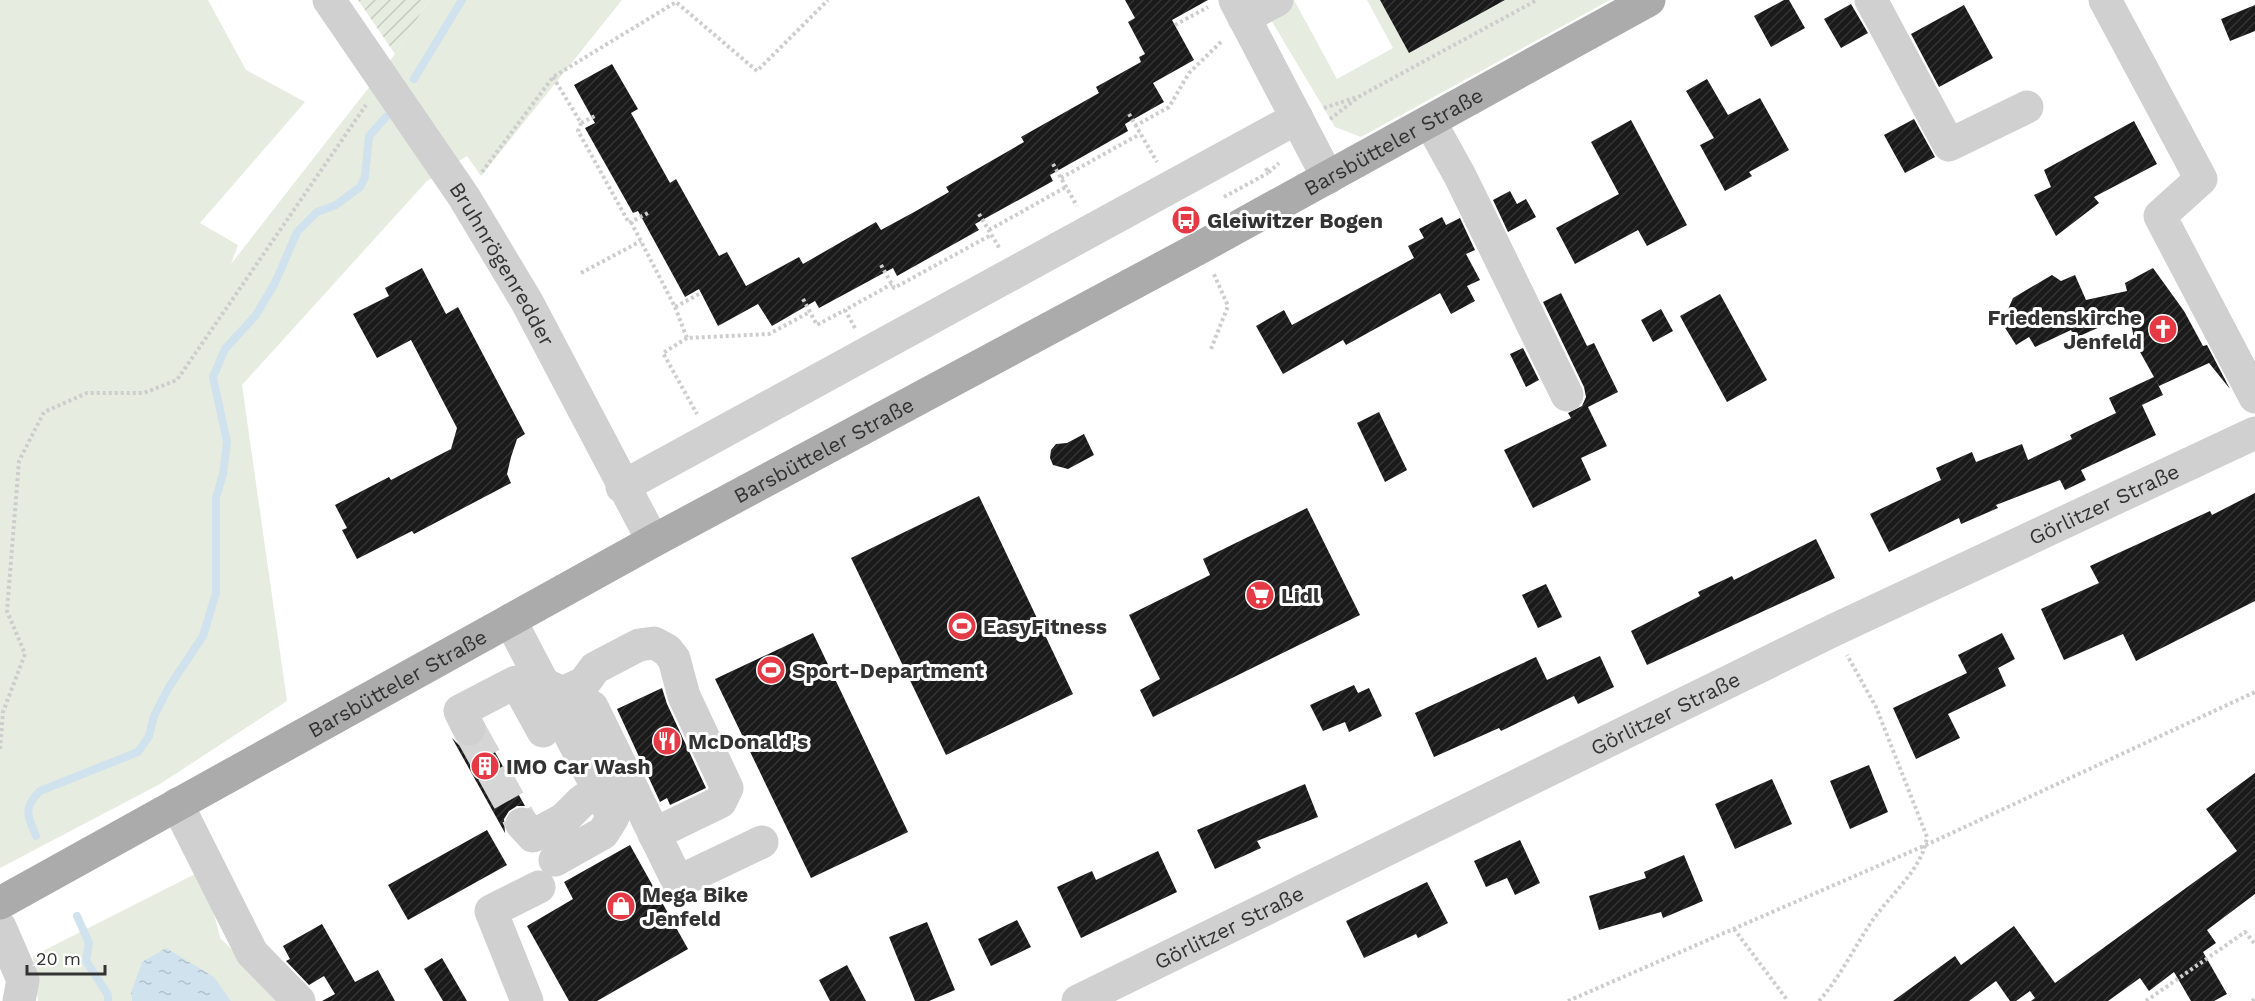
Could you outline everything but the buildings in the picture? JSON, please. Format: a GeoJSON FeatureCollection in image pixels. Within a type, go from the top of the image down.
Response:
{"type":"FeatureCollection","features":[{"type":"Feature","properties":{"kind":"main road","name":"Barsbütteler Straße"},"geometry":{"type":"LineString","coordinates":[[0,903],[653,541],[1203,246],[1649,0]]}},
{"type":"Feature","properties":{"kind":"street","name":"Bruhnrögenredder"},"geometry":{"type":"LineString","coordinates":[[330,0],[464,196],[528,302],[622,487],[653,541]]}},
{"type":"Feature","properties":{"kind":"street"},"geometry":{"type":"LineString","coordinates":[[1277,0],[1231,8],[1302,128],[1328,178]]}},
{"type":"Feature","properties":{"kind":"street"},"geometry":{"type":"LineString","coordinates":[[1872,0],[1949,145],[2027,107]]}},
{"type":"Feature","properties":{"kind":"street"},"geometry":{"type":"LineString","coordinates":[[2105,0],[2201,178],[2160,216],[2255,397]]}},
{"type":"Feature","properties":{"kind":"street"},"geometry":{"type":"LineString","coordinates":[[1430,122],[1465,186],[1567,394]]}},
{"type":"Feature","properties":{"kind":"street"},"geometry":{"type":"LineString","coordinates":[[622,487],[1251,142],[1302,128]]}},
{"type":"Feature","properties":{"kind":"street","name":"Görlitzer Straße"},"geometry":{"type":"LineString","coordinates":[[1078,1001],[1834,630],[2255,433]]}},
{"type":"Feature","properties":{"kind":"street"},"geometry":{"type":"LineString","coordinates":[[510,620],[553,688],[590,795]]}},
{"type":"Feature","properties":{"kind":"street"},"geometry":{"type":"LineString","coordinates":[[553,688],[584,683],[595,668],[639,645],[654,643],[667,650],[674,659],[684,696],[727,788],[720,802],[654,834]]}},
{"type":"Feature","properties":{"kind":"street"},"geometry":{"type":"LineString","coordinates":[[469,729],[460,711],[516,682],[590,795],[612,817],[603,833],[491,911],[527,1001]]}},
{"type":"Feature","properties":{"kind":"street"},"geometry":{"type":"LineString","coordinates":[[553,688],[592,707],[678,882],[762,842]]}},
{"type":"Feature","properties":{"kind":"street"},"geometry":{"type":"LineString","coordinates":[[522,824],[533,837],[564,819],[590,795]]}},
{"type":"Feature","properties":{"kind":"street"},"geometry":{"type":"LineString","coordinates":[[177,804],[252,953],[299,1001]]}},
{"type":"Feature","properties":{"kind":"street"},"geometry":{"type":"LineString","coordinates":[[0,927],[24,980],[19,1001]]}},
{"type":"Feature","properties":{"kind":"path"},"geometry":{"type":"LineString","coordinates":[[464,196],[553,77],[676,2],[758,71],[828,0]]}},
{"type":"Feature","properties":{"kind":"path"},"geometry":{"type":"LineString","coordinates":[[1219,201],[1268,173],[1302,128],[1537,0]]}},
{"type":"Feature","properties":{"kind":"path"},"geometry":{"type":"LineString","coordinates":[[1174,25],[1231,8]]}},
{"type":"Feature","properties":{"kind":"path"},"geometry":{"type":"LineString","coordinates":[[1135,126],[1169,107],[1231,8]]}},
{"type":"Feature","properties":{"kind":"path"},"geometry":{"type":"LineString","coordinates":[[553,77],[581,123]]}},
{"type":"Feature","properties":{"kind":"path"},"geometry":{"type":"LineString","coordinates":[[0,749],[3,712],[25,654],[22,642],[7,611],[19,461],[44,412],[87,393],[144,393],[177,380],[384,78]]}},
{"type":"Feature","properties":{"kind":"path"},"geometry":{"type":"LineString","coordinates":[[1302,128],[1360,96]]}},
{"type":"Feature","properties":{"kind":"path"},"geometry":{"type":"LineString","coordinates":[[1129,114],[1171,186]]}},
{"type":"Feature","properties":{"kind":"path"},"geometry":{"type":"LineString","coordinates":[[597,115],[581,123],[578,131],[631,222],[675,307],[687,338]]}},
{"type":"Feature","properties":{"kind":"path"},"geometry":{"type":"LineString","coordinates":[[1061,178],[1140,134]]}},
{"type":"Feature","properties":{"kind":"path"},"geometry":{"type":"LineString","coordinates":[[1251,142],[1268,173]]}},
{"type":"Feature","properties":{"kind":"path"},"geometry":{"type":"LineString","coordinates":[[1053,164],[1092,230]]}},
{"type":"Feature","properties":{"kind":"path"},"geometry":{"type":"LineString","coordinates":[[881,265],[894,288],[1066,187]]}},
{"type":"Feature","properties":{"kind":"path"},"geometry":{"type":"LineString","coordinates":[[631,222],[648,213]]}},
{"type":"Feature","properties":{"kind":"path"},"geometry":{"type":"LineString","coordinates":[[979,214],[1014,273]]}},
{"type":"Feature","properties":{"kind":"path"},"geometry":{"type":"LineString","coordinates":[[581,273],[641,242]]}},
{"type":"Feature","properties":{"kind":"path"},"geometry":{"type":"LineString","coordinates":[[1203,246],[1228,306],[1211,349]]}},
{"type":"Feature","properties":{"kind":"path"},"geometry":{"type":"LineString","coordinates":[[803,299],[817,325],[892,284]]}},
{"type":"Feature","properties":{"kind":"path"},"geometry":{"type":"LineString","coordinates":[[675,307],[701,293]]}},
{"type":"Feature","properties":{"kind":"path"},"geometry":{"type":"LineString","coordinates":[[845,310],[869,352]]}},
{"type":"Feature","properties":{"kind":"path"},"geometry":{"type":"LineString","coordinates":[[710,438],[663,353],[687,338],[769,334],[810,312]]}},
{"type":"Feature","properties":{"kind":"path"},"geometry":{"type":"LineString","coordinates":[[1819,1001],[1839,979],[1870,923],[1925,854],[1927,837],[1876,707],[1834,630]]}},
{"type":"Feature","properties":{"kind":"path"},"geometry":{"type":"LineString","coordinates":[[1568,1001],[1926,845],[2255,692]]}},
{"type":"Feature","properties":{"kind":"path"},"geometry":{"type":"LineString","coordinates":[[1734,929],[1788,1001]]}},
{"type":"Feature","properties":{"kind":"path"},"geometry":{"type":"LineString","coordinates":[[2146,1001],[2245,932],[2255,944]]}},
{"type":"Feature","properties":{"kind":"shaded area"},"geometry":{"type":"Polygon","coordinates":[[[0,0],[208,0],[246,70],[305,102],[200,223],[238,245],[231,264],[395,54],[429,0],[622,0],[481,176],[467,156],[427,181],[242,385],[287,701],[160,784],[0,868],[0,0]]]}},
{"type":"Feature","properties":{"kind":"shaded area"},"geometry":{"type":"Polygon","coordinates":[[[358,0],[429,0],[395,54],[358,0]]]}},
{"type":"Feature","properties":{"kind":"shaded area"},"geometry":{"type":"Polygon","coordinates":[[[1294,0],[1337,79],[1393,48],[1367,0],[1380,0],[1409,53],[1506,0],[1610,0],[1361,137],[1335,127],[1268,15],[1294,0]]]}},
{"type":"Feature","properties":{"kind":"shaded area"},"geometry":{"type":"Polygon","coordinates":[[[203,870],[220,938],[285,1001],[38,1001],[33,956],[203,870]]]}},
{"type":"Feature","properties":{"kind":"water"},"geometry":{"type":"Polygon","coordinates":[[[166,948],[214,977],[231,1001],[132,1001],[131,993],[142,962],[166,948]]]}},
{"type":"Feature","properties":{"kind":"waterway"},"geometry":{"type":"LineString","coordinates":[[414,79],[462,0]]}},
{"type":"Feature","properties":{"kind":"waterway"},"geometry":{"type":"LineString","coordinates":[[36,836],[28,812],[31,802],[40,791],[138,752],[149,736],[154,716],[169,687],[203,636],[216,593],[216,498],[223,474],[227,442],[213,377],[225,349],[256,315],[275,283],[297,232],[317,212],[336,205],[360,187],[365,177],[369,136],[386,117]]}},
{"type":"Feature","properties":{"kind":"waterway"},"geometry":{"type":"LineString","coordinates":[[77,916],[89,943],[86,961],[108,995],[108,1001]]}},
{"type":"Feature","properties":{"kind":"tunnel"},"geometry":{"type":"LineString","coordinates":[[469,729],[522,824]]}},
{"type":"Feature","properties":{"kind":"place","name":"Gleiwitzer Bogen"},"geometry":{"type":"Point","coordinates":[1186,220]}},
{"type":"Feature","properties":{"kind":"place","name":"Friedenskirche Jenfeld"},"geometry":{"type":"Point","coordinates":[2163,329]}},
{"type":"Feature","properties":{"kind":"place","name":"Lidl"},"geometry":{"type":"Point","coordinates":[1260,595]}},
{"type":"Feature","properties":{"kind":"place","name":"EasyFitness"},"geometry":{"type":"Point","coordinates":[962,626]}},
{"type":"Feature","properties":{"kind":"place","name":"Sport-Department"},"geometry":{"type":"Point","coordinates":[771,670]}},
{"type":"Feature","properties":{"kind":"place","name":"McDonald's"},"geometry":{"type":"Point","coordinates":[667,741]}},
{"type":"Feature","properties":{"kind":"place","name":"IMO Car Wash"},"geometry":{"type":"Point","coordinates":[485,766]}},
{"type":"Feature","properties":{"kind":"place","name":"Mega Bike Jenfeld"},"geometry":{"type":"Point","coordinates":[621,906]}}]}
